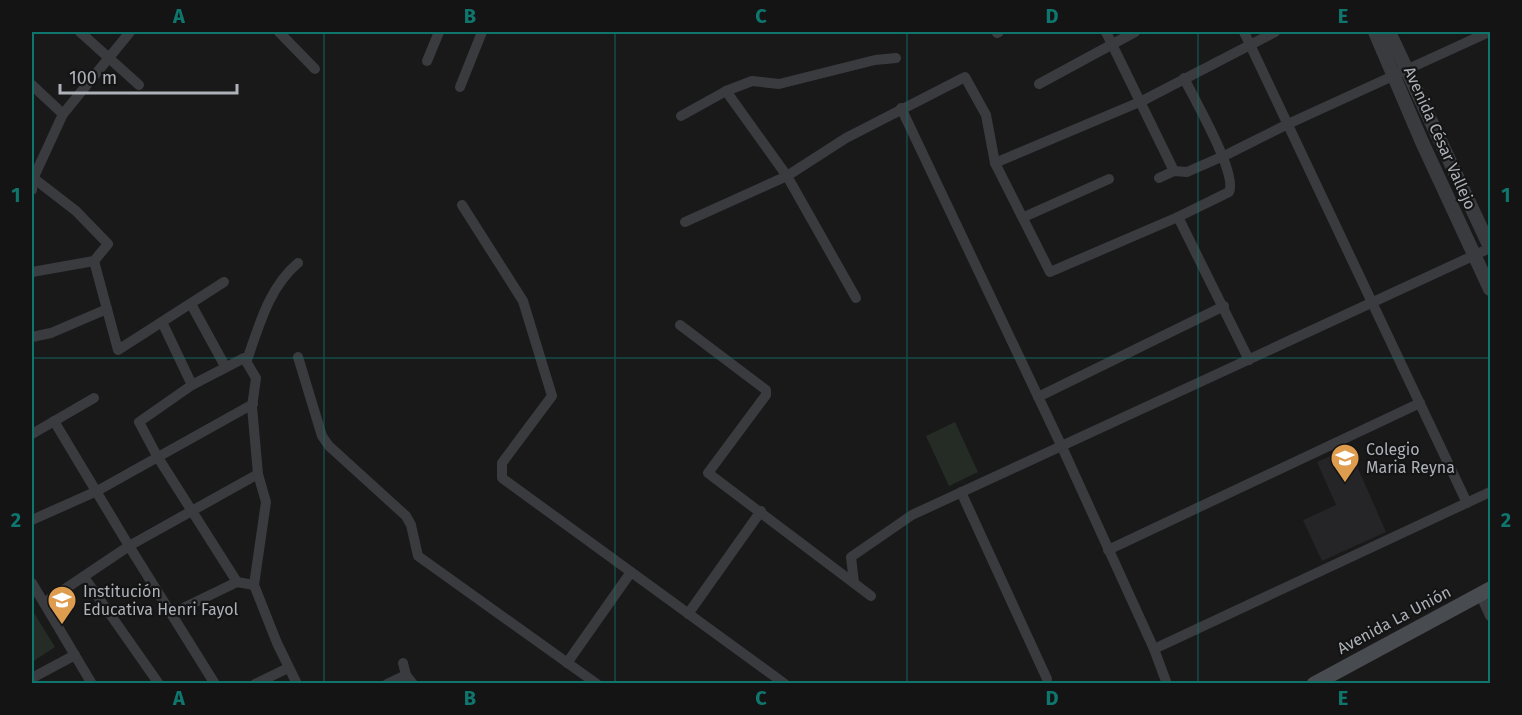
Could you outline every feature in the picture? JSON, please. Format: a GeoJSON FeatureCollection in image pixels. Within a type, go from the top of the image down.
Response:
{"type":"FeatureCollection","features":[{"type":"Feature","properties":{"kind":"main road","name":"Avenida La Unión"},"geometry":{"type":"LineString","coordinates":[[1320,682],[1485,591]]}},
{"type":"Feature","properties":{"kind":"street"},"geometry":{"type":"LineString","coordinates":[[80,32],[139,85]]}},
{"type":"Feature","properties":{"kind":"street"},"geometry":{"type":"LineString","coordinates":[[32,272],[94,261],[108,244],[76,211],[32,182],[63,114],[130,32]]}},
{"type":"Feature","properties":{"kind":"street"},"geometry":{"type":"LineString","coordinates":[[279,32],[315,69]]}},
{"type":"Feature","properties":{"kind":"street"},"geometry":{"type":"LineString","coordinates":[[427,61],[439,32]]}},
{"type":"Feature","properties":{"kind":"street"},"geometry":{"type":"LineString","coordinates":[[460,87],[482,32]]}},
{"type":"Feature","properties":{"kind":"street"},"geometry":{"type":"LineString","coordinates":[[1106,32],[1142,101],[1174,171]]}},
{"type":"Feature","properties":{"kind":"street"},"geometry":{"type":"LineString","coordinates":[[1040,84],[1135,32]]}},
{"type":"Feature","properties":{"kind":"street"},"geometry":{"type":"LineString","coordinates":[[1244,32],[1467,503]]}},
{"type":"Feature","properties":{"kind":"street"},"geometry":{"type":"LineString","coordinates":[[996,163],[1142,101],[1275,32]]}},
{"type":"Feature","properties":{"kind":"street","name":"Avenida César Vallejo"},"geometry":{"type":"LineString","coordinates":[[1375,32],[1401,71],[1491,248]]}},
{"type":"Feature","properties":{"kind":"street","name":"Avenida César Vallejo"},"geometry":{"type":"LineString","coordinates":[[1389,32],[1422,142],[1491,289]]}},
{"type":"Feature","properties":{"kind":"street"},"geometry":{"type":"LineString","coordinates":[[1159,178],[1174,171],[1187,172],[1472,35],[1489,32]]}},
{"type":"Feature","properties":{"kind":"street"},"geometry":{"type":"LineString","coordinates":[[681,116],[726,91],[752,81],[779,84],[875,60],[896,58]]}},
{"type":"Feature","properties":{"kind":"street"},"geometry":{"type":"LineString","coordinates":[[685,222],[787,176],[827,149],[902,108],[966,77],[986,115],[996,163],[1050,272],[1178,217],[1229,192],[1230,180],[1222,156],[1184,78]]}},
{"type":"Feature","properties":{"kind":"street"},"geometry":{"type":"LineString","coordinates":[[32,85],[63,114]]}},
{"type":"Feature","properties":{"kind":"street"},"geometry":{"type":"LineString","coordinates":[[726,91],[787,176],[856,298]]}},
{"type":"Feature","properties":{"kind":"street"},"geometry":{"type":"LineString","coordinates":[[902,108],[1062,447],[1154,649],[1167,684]]}},
{"type":"Feature","properties":{"kind":"street"},"geometry":{"type":"LineString","coordinates":[[1024,217],[1109,179]]}},
{"type":"Feature","properties":{"kind":"street"},"geometry":{"type":"LineString","coordinates":[[462,205],[519,292],[552,396],[502,464],[502,478],[785,684]]}},
{"type":"Feature","properties":{"kind":"street"},"geometry":{"type":"LineString","coordinates":[[1178,217],[1250,360]]}},
{"type":"Feature","properties":{"kind":"street"},"geometry":{"type":"LineString","coordinates":[[854,583],[850,560],[853,555],[912,515],[1491,248]]}},
{"type":"Feature","properties":{"kind":"street"},"geometry":{"type":"LineString","coordinates":[[94,261],[118,350],[224,282]]}},
{"type":"Feature","properties":{"kind":"street"},"geometry":{"type":"LineString","coordinates":[[297,684],[288,668],[254,585],[266,509],[258,474],[253,404],[256,378],[247,360],[265,309],[278,285],[298,263]]}},
{"type":"Feature","properties":{"kind":"street"},"geometry":{"type":"LineString","coordinates":[[191,304],[225,366]]}},
{"type":"Feature","properties":{"kind":"street"},"geometry":{"type":"LineString","coordinates":[[1038,397],[1224,306]]}},
{"type":"Feature","properties":{"kind":"street"},"geometry":{"type":"LineString","coordinates":[[32,338],[51,333],[107,309]]}},
{"type":"Feature","properties":{"kind":"street"},"geometry":{"type":"LineString","coordinates":[[162,322],[192,385]]}},
{"type":"Feature","properties":{"kind":"street"},"geometry":{"type":"LineString","coordinates":[[680,325],[766,390],[766,395],[708,473],[871,596]]}},
{"type":"Feature","properties":{"kind":"street"},"geometry":{"type":"LineString","coordinates":[[297,357],[322,436],[329,446],[406,516],[411,525],[418,556],[597,684]]}},
{"type":"Feature","properties":{"kind":"street"},"geometry":{"type":"LineString","coordinates":[[237,582],[157,456],[140,426],[140,419],[225,366],[241,359],[247,360]]}},
{"type":"Feature","properties":{"kind":"street"},"geometry":{"type":"LineString","coordinates":[[32,434],[94,398]]}},
{"type":"Feature","properties":{"kind":"street"},"geometry":{"type":"LineString","coordinates":[[1108,550],[1420,403]]}},
{"type":"Feature","properties":{"kind":"street"},"geometry":{"type":"LineString","coordinates":[[32,520],[97,491],[253,404]]}},
{"type":"Feature","properties":{"kind":"street"},"geometry":{"type":"LineString","coordinates":[[54,421],[215,684]]}},
{"type":"Feature","properties":{"kind":"street"},"geometry":{"type":"LineString","coordinates":[[44,603],[129,546],[258,474]]}},
{"type":"Feature","properties":{"kind":"street"},"geometry":{"type":"LineString","coordinates":[[961,492],[1047,679]]}},
{"type":"Feature","properties":{"kind":"street"},"geometry":{"type":"LineString","coordinates":[[1154,649],[1491,492]]}},
{"type":"Feature","properties":{"kind":"street"},"geometry":{"type":"LineString","coordinates":[[688,614],[761,511]]}},
{"type":"Feature","properties":{"kind":"street"},"geometry":{"type":"LineString","coordinates":[[567,663],[631,572]]}},
{"type":"Feature","properties":{"kind":"street"},"geometry":{"type":"LineString","coordinates":[[84,577],[159,684]]}},
{"type":"Feature","properties":{"kind":"street"},"geometry":{"type":"LineString","coordinates":[[171,614],[237,582],[254,585]]}},
{"type":"Feature","properties":{"kind":"street"},"geometry":{"type":"LineString","coordinates":[[32,583],[92,684]]}},
{"type":"Feature","properties":{"kind":"street"},"geometry":{"type":"LineString","coordinates":[[1485,591],[1491,616]]}},
{"type":"Feature","properties":{"kind":"street"},"geometry":{"type":"LineString","coordinates":[[32,678],[75,655]]}},
{"type":"Feature","properties":{"kind":"street"},"geometry":{"type":"LineString","coordinates":[[387,684],[409,679],[403,663]]}},
{"type":"Feature","properties":{"kind":"street"},"geometry":{"type":"LineString","coordinates":[[255,684],[288,668]]}},
{"type":"Feature","properties":{"kind":"shaded area"},"geometry":{"type":"Polygon","coordinates":[[[955,422],[978,472],[949,486],[926,436],[955,422]]]}},
{"type":"Feature","properties":{"kind":"shaded area","name":"Colegio Maria Reyna"},"geometry":{"type":"Polygon","coordinates":[[[1349,448],[1386,532],[1322,561],[1303,520],[1336,505],[1317,462],[1349,448]]]}},
{"type":"Feature","properties":{"kind":"shaded area"},"geometry":{"type":"Polygon","coordinates":[[[32,610],[55,647],[32,662],[32,610]]]}},
{"type":"Feature","properties":{"kind":"place","name":"Colegio Maria Reyna"},"geometry":{"type":"Point","coordinates":[1345,484]}},
{"type":"Feature","properties":{"kind":"place","name":"Institución Educativa Henri Fayol"},"geometry":{"type":"Point","coordinates":[62,626]}}]}
